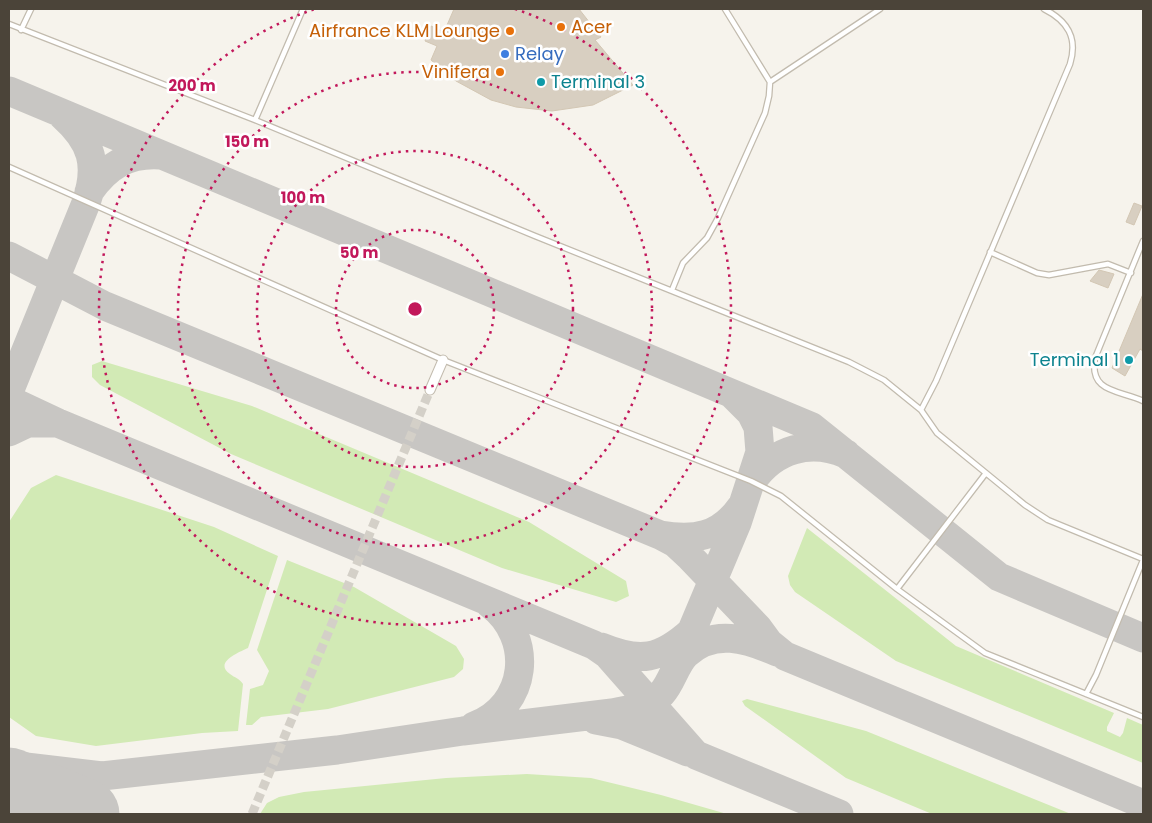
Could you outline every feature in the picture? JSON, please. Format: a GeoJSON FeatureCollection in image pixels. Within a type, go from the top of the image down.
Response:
{"type":"FeatureCollection","features":[{"type":"Feature","properties":{"kind":"street"},"geometry":{"type":"LineString","coordinates":[[430,390],[443,360]]}},
{"type":"Feature","properties":{"kind":"lane"},"geometry":{"type":"LineString","coordinates":[[21,30],[30,9]]}},
{"type":"Feature","properties":{"kind":"lane"},"geometry":{"type":"LineString","coordinates":[[256,120],[303,9]]}},
{"type":"Feature","properties":{"kind":"lane"},"geometry":{"type":"LineString","coordinates":[[672,290],[683,263],[707,238],[718,218],[765,113],[769,96],[770,82],[725,9]]}},
{"type":"Feature","properties":{"kind":"lane"},"geometry":{"type":"LineString","coordinates":[[770,82],[880,9]]}},
{"type":"Feature","properties":{"kind":"lane"},"geometry":{"type":"LineString","coordinates":[[921,410],[936,381],[1074,51],[1073,39],[1066,26],[1053,14],[1044,9]]}},
{"type":"Feature","properties":{"kind":"lane"},"geometry":{"type":"LineString","coordinates":[[9,24],[256,120],[534,236],[849,362],[884,380],[921,410],[937,433],[1025,505],[1048,520],[1143,560],[1100,668],[1086,694]]}},
{"type":"Feature","properties":{"kind":"lane"},"geometry":{"type":"LineString","coordinates":[[9,168],[443,360],[751,481],[781,496],[897,589],[985,653],[1143,717]]}},
{"type":"Feature","properties":{"kind":"lane"},"geometry":{"type":"LineString","coordinates":[[1143,241],[1095,358],[1093,368],[1099,384],[1105,389],[1143,401]]}},
{"type":"Feature","properties":{"kind":"lane"},"geometry":{"type":"LineString","coordinates":[[990,252],[1037,273],[1049,275],[1108,264],[1131,273]]}},
{"type":"Feature","properties":{"kind":"lane"},"geometry":{"type":"LineString","coordinates":[[897,589],[986,473]]}},
{"type":"Feature","properties":{"kind":"green space"},"geometry":{"type":"Polygon","coordinates":[[[102,361],[252,406],[529,522],[626,581],[629,596],[616,602],[502,568],[231,454],[100,385],[92,377],[92,365],[102,361]]]}},
{"type":"Feature","properties":{"kind":"green space"},"geometry":{"type":"Polygon","coordinates":[[[56,475],[214,527],[278,556],[248,648],[234,655],[225,665],[226,670],[243,684],[238,731],[202,733],[96,746],[36,736],[9,717],[9,522],[31,488],[56,475]]]}},
{"type":"Feature","properties":{"kind":"green space"},"geometry":{"type":"Polygon","coordinates":[[[807,528],[956,646],[1114,713],[1107,731],[1120,737],[1127,718],[1143,725],[1143,763],[896,661],[795,592],[790,585],[788,576],[807,528]]]}},
{"type":"Feature","properties":{"kind":"green space"},"geometry":{"type":"Polygon","coordinates":[[[287,560],[354,587],[456,646],[464,659],[463,669],[454,677],[328,709],[261,717],[252,725],[246,725],[250,689],[263,685],[269,671],[257,650],[287,560]]]}},
{"type":"Feature","properties":{"kind":"green space"},"geometry":{"type":"Polygon","coordinates":[[[747,699],[866,731],[1071,814],[932,814],[846,778],[745,706],[742,701],[747,699]]]}},
{"type":"Feature","properties":{"kind":"green space"},"geometry":{"type":"Polygon","coordinates":[[[527,774],[591,778],[727,814],[260,814],[267,803],[279,797],[304,792],[446,778],[527,774]]]}},
{"type":"Feature","properties":{"kind":"building","name":"Terminal 3"},"geometry":{"type":"Polygon","coordinates":[[[454,9],[579,9],[601,37],[595,40],[633,85],[593,105],[552,111],[516,107],[491,100],[456,81],[431,60],[437,46],[425,41],[431,26],[444,32],[454,9]]]}},
{"type":"Feature","properties":{"kind":"building"},"geometry":{"type":"Polygon","coordinates":[[[1134,203],[1142,206],[1134,225],[1126,222],[1134,203]]]}},
{"type":"Feature","properties":{"kind":"building"},"geometry":{"type":"Polygon","coordinates":[[[1099,270],[1114,274],[1108,288],[1090,281],[1099,270]]]}},
{"type":"Feature","properties":{"kind":"building"},"geometry":{"type":"Polygon","coordinates":[[[1143,294],[1143,351],[1140,349],[1125,376],[1112,368],[1143,294]]]}},
{"type":"Feature","properties":{"kind":"taxiway"},"geometry":{"type":"LineString","coordinates":[[9,91],[812,427],[999,577],[1143,638]]}},
{"type":"Feature","properties":{"kind":"taxiway"},"geometry":{"type":"LineString","coordinates":[[9,392],[90,189],[92,177],[90,155],[81,135],[63,116]]}},
{"type":"Feature","properties":{"kind":"taxiway"},"geometry":{"type":"LineString","coordinates":[[89,192],[103,175],[119,163],[138,156],[160,155]]}},
{"type":"Feature","properties":{"kind":"taxiway"},"geometry":{"type":"LineString","coordinates":[[9,256],[105,306],[660,535],[675,543],[690,557],[758,628],[769,643],[785,656],[1143,804]]}},
{"type":"Feature","properties":{"kind":"taxiway"},"geometry":{"type":"LineString","coordinates":[[679,661],[737,523],[760,452],[758,427],[751,413],[732,394]]}},
{"type":"Feature","properties":{"kind":"taxiway"},"geometry":{"type":"LineString","coordinates":[[9,400],[58,423],[594,645],[607,654],[696,755],[839,814]]}},
{"type":"Feature","properties":{"kind":"taxiway"},"geometry":{"type":"LineString","coordinates":[[9,432],[28,423],[56,423]]}},
{"type":"Feature","properties":{"kind":"taxiway"},"geometry":{"type":"LineString","coordinates":[[753,480],[772,461],[794,450],[819,447],[846,454]]}},
{"type":"Feature","properties":{"kind":"taxiway"},"geometry":{"type":"LineString","coordinates":[[660,535],[695,537],[715,531],[733,517],[741,507]]}},
{"type":"Feature","properties":{"kind":"taxiway"},"geometry":{"type":"LineString","coordinates":[[474,726],[492,716],[506,703],[515,688],[519,670],[519,652],[514,635],[504,618],[490,604]]}},
{"type":"Feature","properties":{"kind":"taxiway"},"geometry":{"type":"LineString","coordinates":[[601,647],[627,655],[649,656],[670,648],[692,631]]}},
{"type":"Feature","properties":{"kind":"taxiway"},"geometry":{"type":"LineString","coordinates":[[9,765],[102,776],[337,750],[463,731],[612,713],[638,707],[657,697],[665,689],[686,654],[708,641],[731,638],[754,643],[777,652]]}},
{"type":"Feature","properties":{"kind":"taxiway"},"geometry":{"type":"LineString","coordinates":[[596,720],[622,725],[688,752]]}},
{"type":"Feature","properties":{"kind":"taxiway"},"geometry":{"type":"LineString","coordinates":[[11,770],[54,795],[96,814]]}},
{"type":"Feature","properties":{"kind":"runway"},"geometry":{"type":"LineString","coordinates":[[9,783],[84,814]]}},
{"type":"Feature","properties":{"kind":"tunnel"},"geometry":{"type":"LineString","coordinates":[[252,814],[430,390]]}},
{"type":"Feature","properties":{"kind":"place","name":"Acer"},"geometry":{"type":"Point","coordinates":[561,27]}},
{"type":"Feature","properties":{"kind":"place","name":"Airfrance KLM Lounge"},"geometry":{"type":"Point","coordinates":[510,31]}},
{"type":"Feature","properties":{"kind":"place","name":"Relay"},"geometry":{"type":"Point","coordinates":[505,54]}},
{"type":"Feature","properties":{"kind":"place","name":"Vinifera"},"geometry":{"type":"Point","coordinates":[500,72]}},
{"type":"Feature","properties":{"kind":"place","name":"Terminal 3"},"geometry":{"type":"Point","coordinates":[541,82]}},
{"type":"Feature","properties":{"kind":"place","name":"Terminal 1"},"geometry":{"type":"Point","coordinates":[1129,360]}}]}
